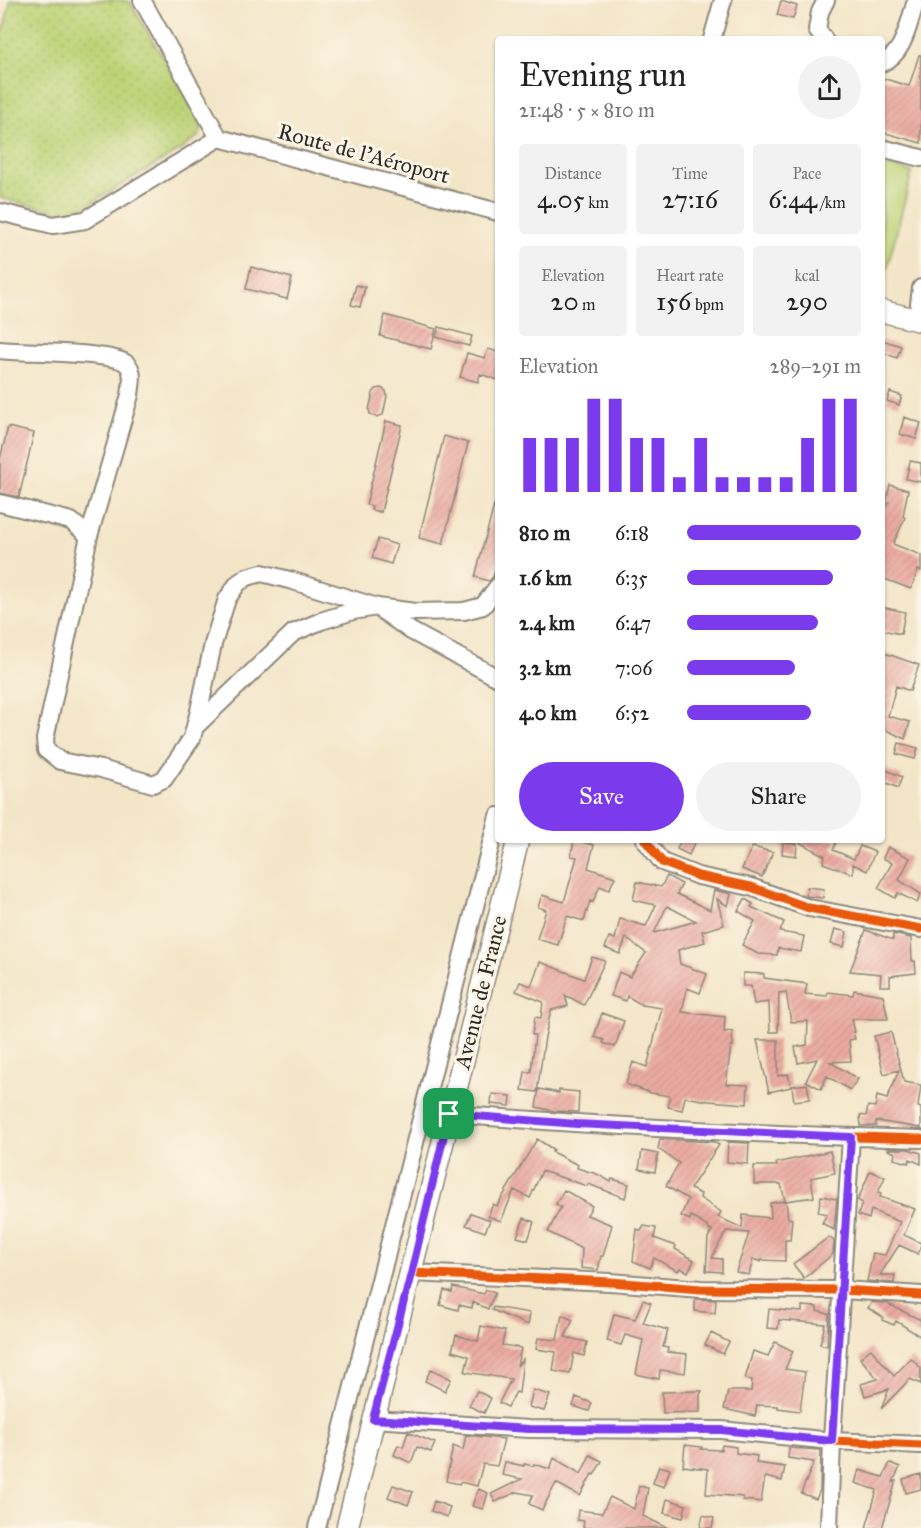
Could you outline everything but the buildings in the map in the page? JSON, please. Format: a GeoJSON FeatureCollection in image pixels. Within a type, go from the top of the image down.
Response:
{"type":"FeatureCollection","features":[{"type":"Feature","properties":{"kind":"main road"},"geometry":{"type":"LineString","coordinates":[[885,312],[919,320]]}},
{"type":"Feature","properties":{"kind":"main road","name":"Avenue de France"},"geometry":{"type":"LineString","coordinates":[[347,1528],[517,843]]}},
{"type":"Feature","properties":{"kind":"street"},"geometry":{"type":"LineString","coordinates":[[0,212],[53,225],[85,220],[219,138],[142,0]]}},
{"type":"Feature","properties":{"kind":"street"},"geometry":{"type":"LineString","coordinates":[[702,36],[711,0]]}},
{"type":"Feature","properties":{"kind":"street"},"geometry":{"type":"LineString","coordinates":[[713,36],[723,0]]}},
{"type":"Feature","properties":{"kind":"street"},"geometry":{"type":"LineString","coordinates":[[822,36],[817,30],[820,12],[826,0]]}},
{"type":"Feature","properties":{"kind":"street"},"geometry":{"type":"LineString","coordinates":[[885,62],[893,58],[901,45],[913,3]]}},
{"type":"Feature","properties":{"kind":"street","name":"Route de l'Aéroport"},"geometry":{"type":"LineString","coordinates":[[219,138],[495,211]]}},
{"type":"Feature","properties":{"kind":"street"},"geometry":{"type":"LineString","coordinates":[[885,149],[921,158]]}},
{"type":"Feature","properties":{"kind":"street"},"geometry":{"type":"LineString","coordinates":[[919,320],[921,288]]}},
{"type":"Feature","properties":{"kind":"street"},"geometry":{"type":"LineString","coordinates":[[0,350],[120,359],[128,365],[132,374],[130,395],[89,536],[45,739],[46,750],[60,761],[101,769],[153,784],[164,779],[180,759],[192,738],[213,644],[227,599],[238,583],[247,577],[261,573],[377,607],[415,612],[464,611],[483,606],[495,590]]}},
{"type":"Feature","properties":{"kind":"street"},"geometry":{"type":"LineString","coordinates":[[0,503],[71,521],[89,536]]}},
{"type":"Feature","properties":{"kind":"street"},"geometry":{"type":"LineString","coordinates":[[195,727],[292,633],[353,610],[377,607],[411,631],[495,676]]}},
{"type":"Feature","properties":{"kind":"street"},"geometry":{"type":"LineString","coordinates":[[317,1528],[495,828]]}},
{"type":"Feature","properties":{"kind":"street"},"geometry":{"type":"LineString","coordinates":[[647,843],[662,862],[698,876],[751,887],[813,909],[921,929]]}},
{"type":"Feature","properties":{"kind":"street"},"geometry":{"type":"LineString","coordinates":[[449,1114],[577,1124],[921,1139]]}},
{"type":"Feature","properties":{"kind":"street"},"geometry":{"type":"LineString","coordinates":[[829,1528],[832,1441],[851,1137]]}},
{"type":"Feature","properties":{"kind":"street"},"geometry":{"type":"LineString","coordinates":[[411,1274],[701,1289],[842,1290],[921,1295]]}},
{"type":"Feature","properties":{"kind":"street"},"geometry":{"type":"LineString","coordinates":[[373,1419],[529,1429],[721,1430],[832,1441],[921,1445]]}},
{"type":"Feature","properties":{"kind":"green space"},"geometry":{"type":"Polygon","coordinates":[[[11,0],[122,0],[130,2],[193,108],[202,127],[200,135],[182,149],[74,213],[58,212],[0,198],[0,42],[11,0]]]}},
{"type":"Feature","properties":{"kind":"green space"},"geometry":{"type":"Polygon","coordinates":[[[885,165],[912,172],[887,269],[885,269],[885,165]]]}},
{"type":"Feature","properties":{"kind":"cycle path"},"geometry":{"type":"LineString","coordinates":[[647,843],[662,862],[698,876],[751,887],[809,908],[921,929]]}},
{"type":"Feature","properties":{"kind":"cycle path"},"geometry":{"type":"LineString","coordinates":[[449,1114],[685,1129],[921,1139]]}},
{"type":"Feature","properties":{"kind":"cycle path"},"geometry":{"type":"LineString","coordinates":[[411,1273],[610,1282],[701,1289],[842,1290],[921,1295]]}},
{"type":"Feature","properties":{"kind":"cycle path"},"geometry":{"type":"LineString","coordinates":[[373,1419],[529,1429],[721,1430],[832,1441],[921,1445]]}},
{"type":"Feature","properties":{"kind":"route"},"geometry":{"type":"LineString","coordinates":[[449,1114],[577,1124],[851,1137],[832,1441],[721,1430],[529,1429],[373,1419],[411,1274],[449,1114]]}}]}
